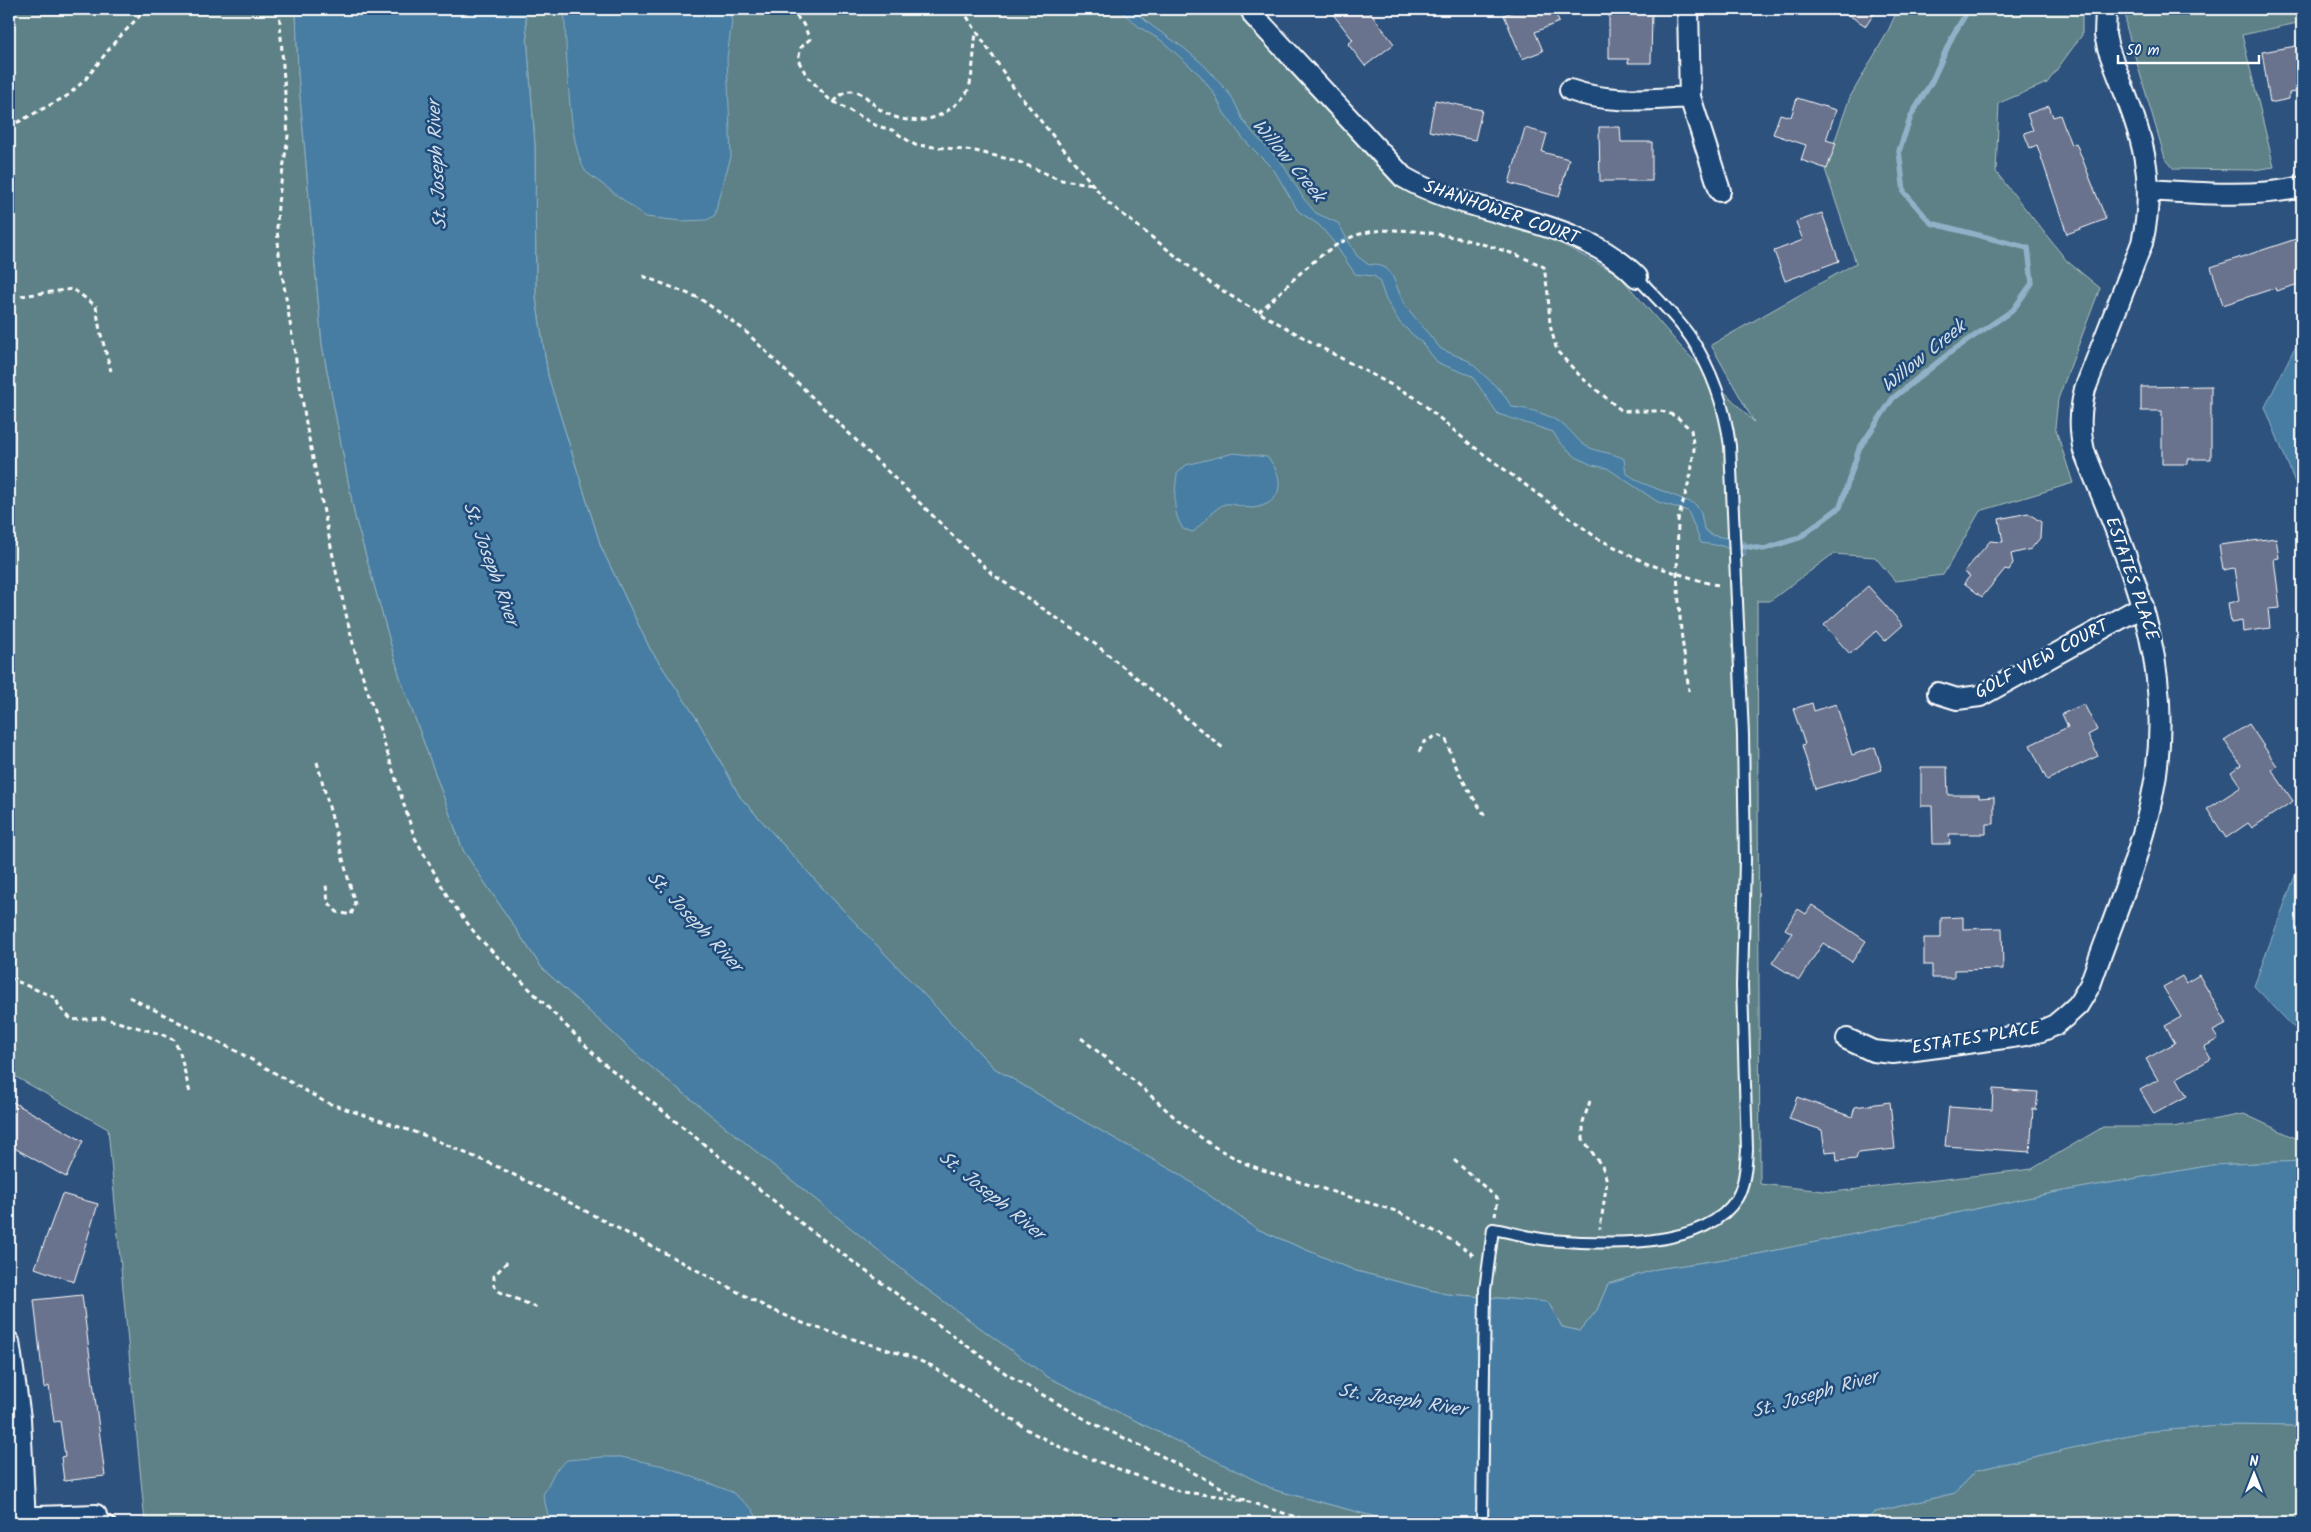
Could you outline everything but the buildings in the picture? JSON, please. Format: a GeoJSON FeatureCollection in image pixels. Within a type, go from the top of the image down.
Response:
{"type":"FeatureCollection","features":[{"type":"Feature","properties":{"kind":"street","name":"SHANHOWER COURT"},"geometry":{"type":"LineString","coordinates":[[1251,9],[1254,16],[1403,177],[1425,190],[1505,214],[1584,241],[1623,262],[1637,277]]}},
{"type":"Feature","properties":{"kind":"street"},"geometry":{"type":"LineString","coordinates":[[1688,9],[1690,97],[1720,191]]}},
{"type":"Feature","properties":{"kind":"street","name":"ESTATES PLACE"},"geometry":{"type":"LineString","coordinates":[[1847,1039],[1873,1051],[1893,1053],[2026,1035],[2055,1025],[2078,1005],[2090,985],[2143,833],[2152,801],[2159,753],[2161,720],[2154,650],[2143,606],[2122,546],[2084,451],[2079,428],[2085,388],[2142,243],[2147,222],[2149,190],[2143,144],[2108,48],[2105,35],[2106,9]]}},
{"type":"Feature","properties":{"kind":"street"},"geometry":{"type":"LineString","coordinates":[[1570,90],[1586,96],[1611,100],[1690,97]]}},
{"type":"Feature","properties":{"kind":"street"},"geometry":{"type":"LineString","coordinates":[[2149,190],[2256,193],[2277,192],[2302,187]]}},
{"type":"Feature","properties":{"kind":"street","name":"GOLF VIEW COURT"},"geometry":{"type":"LineString","coordinates":[[1938,693],[1957,699],[1980,696],[2143,606]]}},
{"type":"Feature","properties":{"kind":"street"},"geometry":{"type":"LineString","coordinates":[[9,1342],[20,1418],[19,1520],[103,1519]]}},
{"type":"Feature","properties":{"kind":"lane"},"geometry":{"type":"LineString","coordinates":[[1482,1523],[1485,1290],[1493,1229],[1547,1240],[1599,1242],[1658,1239],[1687,1233],[1711,1223],[1728,1210],[1738,1197],[1745,1176],[1747,1150],[1742,986],[1744,802],[1730,446],[1728,430],[1715,384],[1690,337],[1637,277]]}},
{"type":"Feature","properties":{"kind":"path"},"geometry":{"type":"LineString","coordinates":[[9,127],[67,96],[85,80],[114,43],[146,9]]}},
{"type":"Feature","properties":{"kind":"path"},"geometry":{"type":"LineString","coordinates":[[279,9],[288,136],[276,227],[307,429],[337,576],[355,652],[414,836],[449,899],[500,960],[601,1061],[810,1230],[1008,1375],[1090,1422],[1154,1452],[1249,1502]]}},
{"type":"Feature","properties":{"kind":"path"},"geometry":{"type":"LineString","coordinates":[[790,9],[803,24],[810,39],[801,47],[798,60],[807,76],[819,90],[834,102],[877,126],[892,130],[915,145],[975,151],[1017,161],[1061,180],[1093,184]]}},
{"type":"Feature","properties":{"kind":"path"},"geometry":{"type":"LineString","coordinates":[[962,9],[1013,87],[1107,202],[1209,282],[1259,312],[1416,398],[1470,444],[1597,538],[1648,564],[1710,584],[1736,586]]}},
{"type":"Feature","properties":{"kind":"path"},"geometry":{"type":"LineString","coordinates":[[834,102],[842,93],[853,91],[861,94],[881,110],[902,119],[920,121],[936,119],[955,106],[968,90],[976,32]]}},
{"type":"Feature","properties":{"kind":"path"},"geometry":{"type":"LineString","coordinates":[[1259,312],[1327,251],[1356,236],[1405,230],[1440,234],[1481,243],[1529,259],[1544,267],[1550,325],[1557,350],[1582,378],[1622,412],[1661,411],[1676,416],[1691,430],[1694,449],[1685,496],[1679,514],[1677,574],[1681,630],[1689,690]]}},
{"type":"Feature","properties":{"kind":"path"},"geometry":{"type":"LineString","coordinates":[[643,276],[699,298],[743,328],[992,574],[1095,644],[1222,748]]}},
{"type":"Feature","properties":{"kind":"path"},"geometry":{"type":"LineString","coordinates":[[21,296],[73,289],[96,306],[111,371]]}},
{"type":"Feature","properties":{"kind":"path"},"geometry":{"type":"LineString","coordinates":[[1419,752],[1424,742],[1438,735],[1446,739],[1451,758],[1464,784],[1486,817]]}},
{"type":"Feature","properties":{"kind":"path"},"geometry":{"type":"LineString","coordinates":[[317,762],[355,904],[352,915],[337,912],[328,902],[326,885]]}},
{"type":"Feature","properties":{"kind":"path"},"geometry":{"type":"LineString","coordinates":[[9,978],[56,998],[59,1007],[72,1020],[103,1018],[161,1034],[174,1040],[180,1052],[190,1093]]}},
{"type":"Feature","properties":{"kind":"path"},"geometry":{"type":"LineString","coordinates":[[129,997],[240,1054],[325,1102],[426,1136],[506,1171],[768,1308],[805,1324],[911,1357],[932,1366],[1023,1427],[1066,1450],[1182,1492],[1226,1497],[1249,1502],[1315,1523]]}},
{"type":"Feature","properties":{"kind":"path"},"geometry":{"type":"LineString","coordinates":[[1081,1038],[1138,1084],[1182,1124],[1213,1146],[1244,1163],[1276,1175],[1396,1211],[1470,1251],[1487,1274]]}},
{"type":"Feature","properties":{"kind":"path"},"geometry":{"type":"LineString","coordinates":[[1590,1101],[1583,1122],[1583,1139],[1603,1168],[1607,1181],[1599,1242]]}},
{"type":"Feature","properties":{"kind":"path"},"geometry":{"type":"LineString","coordinates":[[1454,1160],[1498,1199],[1493,1229]]}},
{"type":"Feature","properties":{"kind":"path"},"geometry":{"type":"LineString","coordinates":[[508,1262],[494,1276],[494,1286],[500,1292],[540,1309]]}},
{"type":"Feature","properties":{"kind":"green space"},"geometry":{"type":"Polygon","coordinates":[[[9,9],[296,9],[298,73],[322,344],[355,517],[400,677],[463,850],[542,968],[639,1057],[924,1287],[1048,1377],[1275,1490],[1399,1523],[145,1523],[108,1129],[9,1073],[9,9]]]}},
{"type":"Feature","properties":{"kind":"green space"},"geometry":{"type":"Polygon","coordinates":[[[525,9],[1251,9],[1392,168],[1505,214],[1618,274],[1681,347],[1754,422],[1711,345],[1856,263],[1825,169],[1850,97],[1887,33],[1898,9],[2082,9],[2082,35],[2047,83],[1999,103],[1996,172],[2067,261],[2100,288],[2058,399],[2055,427],[2073,483],[1980,511],[1943,575],[1895,581],[1875,557],[1833,554],[1770,601],[1757,601],[1760,1184],[1833,1192],[2032,1169],[2103,1127],[2173,1127],[2244,1114],[2302,1141],[2302,1161],[2213,1165],[2052,1193],[1758,1254],[1657,1269],[1608,1284],[1597,1310],[1580,1331],[1562,1327],[1548,1302],[1446,1294],[1356,1271],[1257,1229],[1179,1174],[1083,1121],[994,1068],[825,891],[740,797],[697,719],[650,649],[601,547],[548,376],[536,298],[535,145],[525,9]]]}},
{"type":"Feature","properties":{"kind":"green space"},"geometry":{"type":"Polygon","coordinates":[[[2126,9],[2302,9],[2302,22],[2242,35],[2274,167],[2253,170],[2174,169],[2165,158],[2126,26],[2126,9]]]}},
{"type":"Feature","properties":{"kind":"green space"},"geometry":{"type":"Polygon","coordinates":[[[2232,1425],[2302,1426],[2302,1523],[1863,1523],[1875,1512],[1955,1493],[1977,1470],[2141,1432],[2232,1425]]]}},
{"type":"Feature","properties":{"kind":"water","name":"St. Joseph River"},"geometry":{"type":"Polygon","coordinates":[[[296,9],[525,9],[535,145],[536,298],[548,376],[601,547],[650,649],[697,719],[740,797],[825,891],[994,1068],[1083,1121],[1179,1174],[1257,1229],[1356,1271],[1446,1294],[1548,1302],[1562,1327],[1580,1331],[1597,1310],[1608,1284],[1657,1269],[1758,1254],[2052,1193],[2213,1165],[2302,1161],[2302,1426],[2232,1425],[2141,1432],[1977,1470],[1955,1493],[1875,1512],[1863,1523],[1399,1523],[1275,1490],[1048,1377],[924,1287],[639,1057],[542,968],[463,850],[400,677],[355,517],[322,344],[298,73],[296,9]]]}},
{"type":"Feature","properties":{"kind":"water"},"geometry":{"type":"Polygon","coordinates":[[[564,9],[728,9],[732,21],[727,58],[731,157],[715,215],[707,220],[681,221],[646,217],[586,172],[580,159],[571,118],[564,9]]]}},
{"type":"Feature","properties":{"kind":"water"},"geometry":{"type":"Polygon","coordinates":[[[1119,9],[1132,9],[1205,66],[1232,97],[1243,120],[1253,133],[1282,163],[1304,199],[1316,213],[1338,223],[1357,256],[1369,265],[1376,264],[1386,268],[1392,275],[1404,304],[1441,349],[1469,361],[1502,392],[1512,407],[1527,409],[1549,416],[1568,429],[1585,446],[1624,459],[1626,473],[1640,482],[1695,504],[1701,513],[1704,529],[1711,535],[1746,542],[1745,555],[1722,546],[1701,543],[1688,511],[1658,502],[1607,468],[1592,465],[1576,457],[1560,443],[1553,432],[1498,414],[1472,376],[1438,363],[1423,344],[1400,323],[1386,300],[1379,280],[1374,276],[1355,274],[1332,240],[1319,225],[1298,211],[1274,170],[1245,141],[1224,113],[1215,95],[1200,75],[1162,41],[1139,27],[1119,9]]]}},
{"type":"Feature","properties":{"kind":"water"},"geometry":{"type":"Polygon","coordinates":[[[2302,346],[2302,500],[2265,407],[2294,349],[2302,346]]]}},
{"type":"Feature","properties":{"kind":"water"},"geometry":{"type":"Polygon","coordinates":[[[1234,453],[1267,457],[1277,473],[1279,481],[1279,489],[1276,496],[1271,502],[1263,506],[1252,508],[1232,504],[1221,505],[1193,532],[1183,529],[1175,509],[1177,474],[1186,465],[1234,453]]]}},
{"type":"Feature","properties":{"kind":"water"},"geometry":{"type":"Polygon","coordinates":[[[2302,857],[2302,1036],[2254,986],[2302,857]]]}},
{"type":"Feature","properties":{"kind":"water"},"geometry":{"type":"Polygon","coordinates":[[[621,1457],[664,1466],[732,1492],[752,1509],[760,1523],[550,1523],[543,1495],[555,1471],[567,1460],[621,1457]]]}},
{"type":"Feature","properties":{"kind":"waterway","name":"Willow Creek"},"geometry":{"type":"LineString","coordinates":[[1738,545],[1764,549],[1799,538],[1840,507],[1859,449],[1893,398],[1952,351],[2013,310],[2032,283],[2028,248],[1931,223],[1904,192],[1899,151],[1911,116],[1932,81],[1953,35],[1969,9]]}}]}
